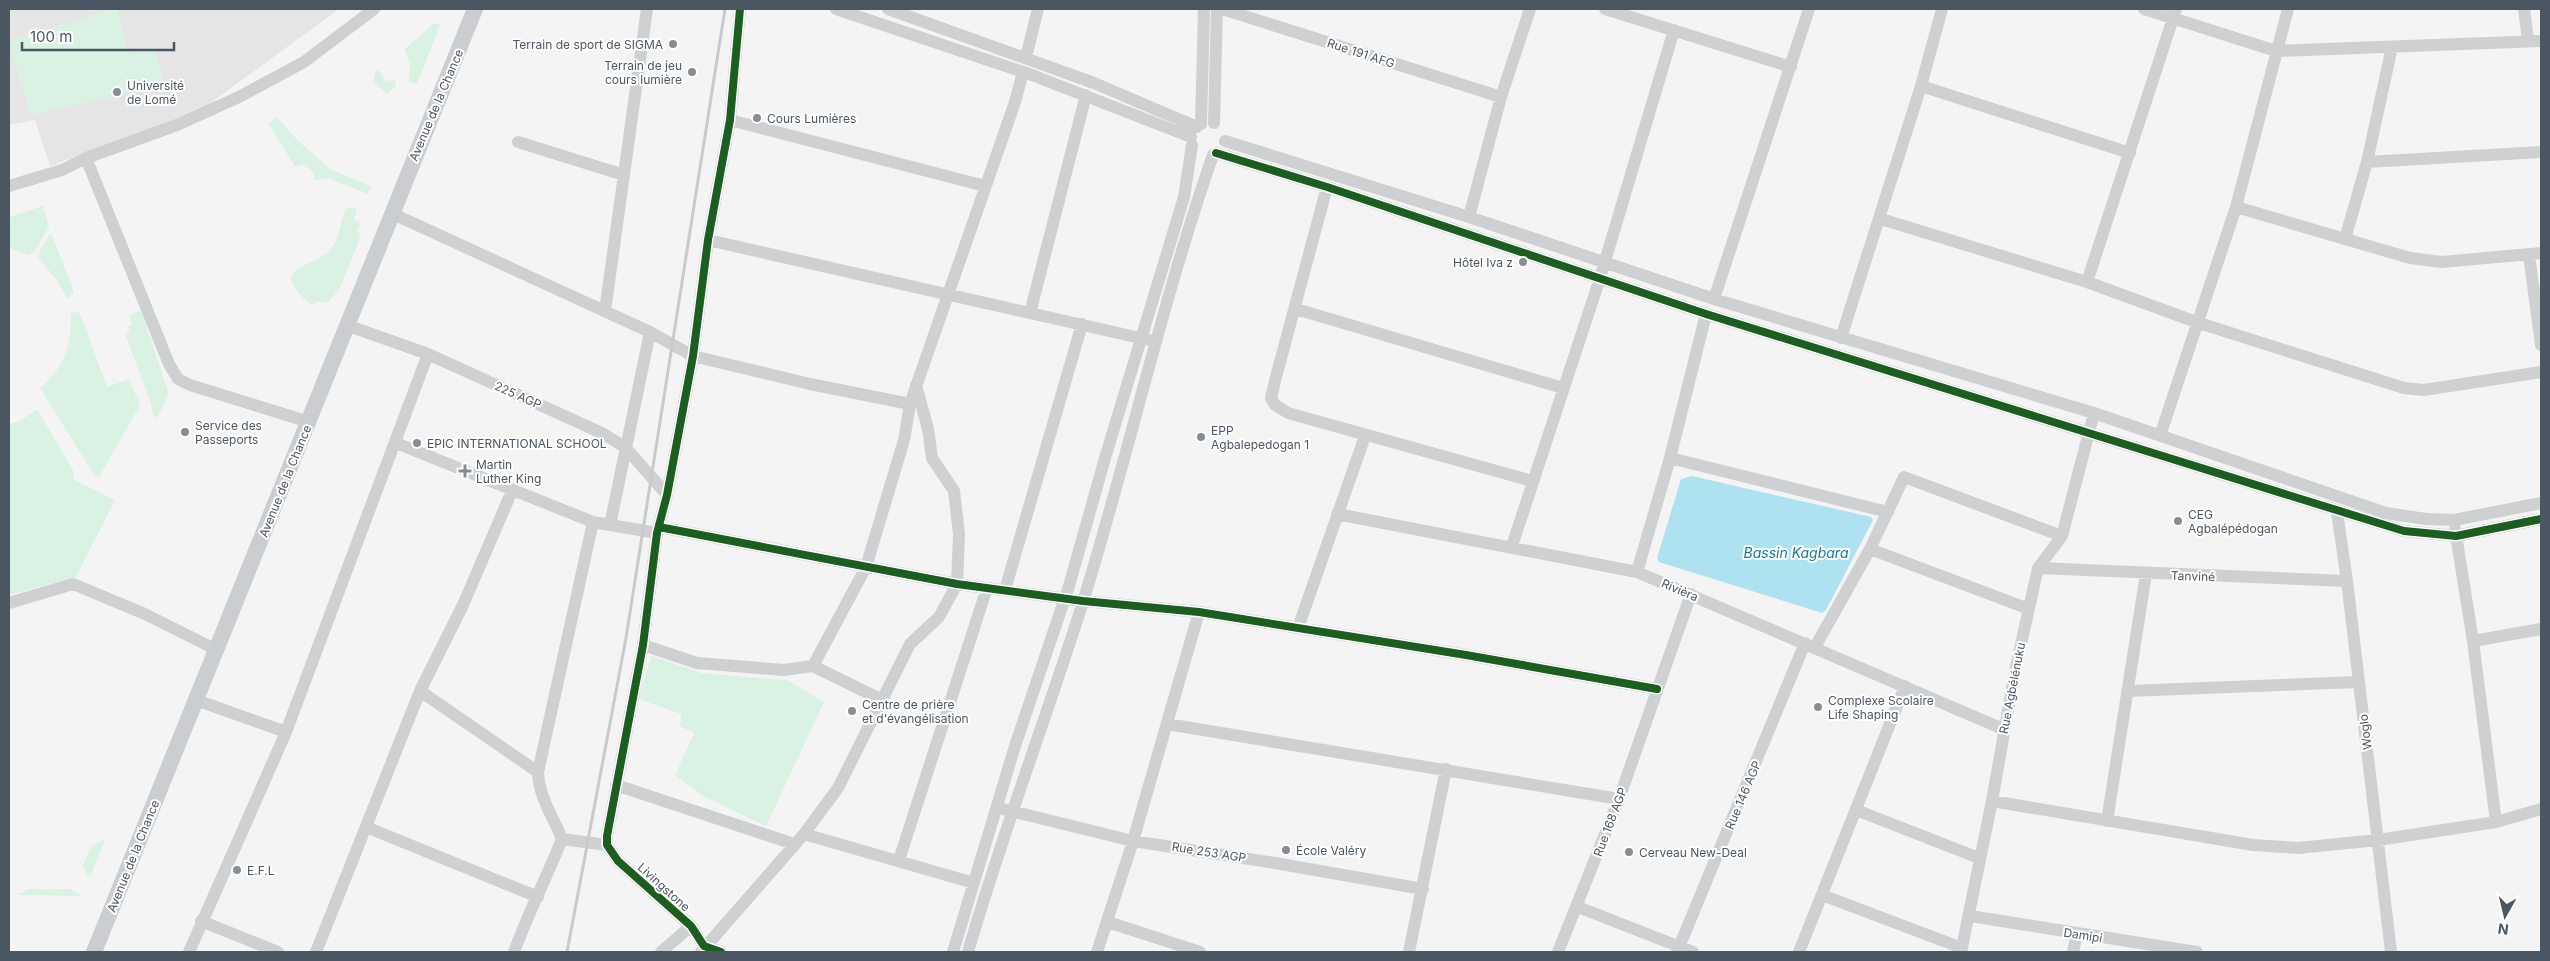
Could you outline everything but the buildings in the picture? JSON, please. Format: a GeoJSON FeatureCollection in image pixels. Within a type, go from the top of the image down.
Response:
{"type":"FeatureCollection","features":[{"type":"Feature","properties":{"kind":"main road","name":"Avenue de la Chance"},"geometry":{"type":"LineString","coordinates":[[94,952],[349,326],[391,213],[475,9]]}},
{"type":"Feature","properties":{"kind":"street"},"geometry":{"type":"LineString","coordinates":[[9,186],[62,170],[86,158],[177,125],[239,97],[304,62],[374,9]]}},
{"type":"Feature","properties":{"kind":"street"},"geometry":{"type":"LineString","coordinates":[[562,839],[607,845],[608,827],[643,645],[658,530],[667,495],[693,356],[708,240],[730,120],[740,9]]}},
{"type":"Feature","properties":{"kind":"street"},"geometry":{"type":"LineString","coordinates":[[836,9],[1086,95],[1199,131],[1224,134],[1224,142],[1215,154],[1197,201],[1155,342],[1083,601],[1011,811],[968,952]]}},
{"type":"Feature","properties":{"kind":"street"},"geometry":{"type":"LineString","coordinates":[[888,9],[1094,83],[1199,131]]}},
{"type":"Feature","properties":{"kind":"street"},"geometry":{"type":"LineString","coordinates":[[1026,57],[1038,9]]}},
{"type":"Feature","properties":{"kind":"street"},"geometry":{"type":"LineString","coordinates":[[1204,9],[1199,131],[1201,154],[1215,154],[1327,187],[1706,314],[2336,512],[2404,531],[2456,536],[2541,519]]}},
{"type":"Feature","properties":{"kind":"street"},"geometry":{"type":"LineString","coordinates":[[953,952],[996,808],[1066,598],[1184,197],[1199,131],[1218,9]]}},
{"type":"Feature","properties":{"kind":"street","name":"Rue 191 AFG"},"geometry":{"type":"LineString","coordinates":[[1222,9],[1501,96]]}},
{"type":"Feature","properties":{"kind":"street"},"geometry":{"type":"LineString","coordinates":[[1469,217],[1501,96],[1530,9]]}},
{"type":"Feature","properties":{"kind":"street"},"geometry":{"type":"LineString","coordinates":[[1605,9],[1791,67]]}},
{"type":"Feature","properties":{"kind":"street"},"geometry":{"type":"LineString","coordinates":[[1714,299],[1809,9]]}},
{"type":"Feature","properties":{"kind":"street"},"geometry":{"type":"LineString","coordinates":[[1841,338],[1881,219],[1942,9]]}},
{"type":"Feature","properties":{"kind":"street"},"geometry":{"type":"LineString","coordinates":[[2144,9],[2174,14],[2276,51],[2541,41]]}},
{"type":"Feature","properties":{"kind":"street"},"geometry":{"type":"LineString","coordinates":[[2160,436],[2200,322],[2236,207],[2288,9]]}},
{"type":"Feature","properties":{"kind":"street"},"geometry":{"type":"LineString","coordinates":[[2524,9],[2528,40]]}},
{"type":"Feature","properties":{"kind":"street"},"geometry":{"type":"LineString","coordinates":[[605,312],[624,175],[643,10]]}},
{"type":"Feature","properties":{"kind":"street"},"geometry":{"type":"LineString","coordinates":[[2087,282],[2174,14]]}},
{"type":"Feature","properties":{"kind":"street"},"geometry":{"type":"LineString","coordinates":[[1512,546],[1600,278],[1674,30]]}},
{"type":"Feature","properties":{"kind":"street"},"geometry":{"type":"LineString","coordinates":[[2345,239],[2367,162],[2392,47]]}},
{"type":"Feature","properties":{"kind":"street"},"geometry":{"type":"LineString","coordinates":[[813,666],[866,567],[904,440],[910,404],[916,385],[1016,102],[1023,72]]}},
{"type":"Feature","properties":{"kind":"street"},"geometry":{"type":"LineString","coordinates":[[1921,86],[2130,153]]}},
{"type":"Feature","properties":{"kind":"street"},"geometry":{"type":"LineString","coordinates":[[1030,313],[1086,95]]}},
{"type":"Feature","properties":{"kind":"street"},"geometry":{"type":"LineString","coordinates":[[730,120],[985,186]]}},
{"type":"Feature","properties":{"kind":"street"},"geometry":{"type":"LineString","coordinates":[[518,142],[624,175]]}},
{"type":"Feature","properties":{"kind":"street"},"geometry":{"type":"LineString","coordinates":[[1224,142],[1469,217],[1714,299],[2094,413],[2386,513],[2426,519],[2454,520],[2541,504]]}},
{"type":"Feature","properties":{"kind":"street"},"geometry":{"type":"LineString","coordinates":[[2367,162],[2541,152]]}},
{"type":"Feature","properties":{"kind":"street"},"geometry":{"type":"LineString","coordinates":[[86,158],[169,364],[178,379],[247,405],[309,422]]}},
{"type":"Feature","properties":{"kind":"street"},"geometry":{"type":"LineString","coordinates":[[1327,187],[1271,398],[1281,410],[1365,436],[1532,481]]}},
{"type":"Feature","properties":{"kind":"street"},"geometry":{"type":"LineString","coordinates":[[2236,207],[2410,258],[2432,261],[2535,254],[2541,345]]}},
{"type":"Feature","properties":{"kind":"street"},"geometry":{"type":"LineString","coordinates":[[391,213],[650,332],[693,356],[810,384],[910,404]]}},
{"type":"Feature","properties":{"kind":"street"},"geometry":{"type":"LineString","coordinates":[[1881,219],[2087,282],[2200,322],[2417,390],[2541,372]]}},
{"type":"Feature","properties":{"kind":"street"},"geometry":{"type":"LineString","coordinates":[[708,240],[1155,342]]}},
{"type":"Feature","properties":{"kind":"street"},"geometry":{"type":"LineString","coordinates":[[1296,309],[1563,388]]}},
{"type":"Feature","properties":{"kind":"street"},"geometry":{"type":"LineString","coordinates":[[1637,572],[1670,458],[1706,314]]}},
{"type":"Feature","properties":{"kind":"street"},"geometry":{"type":"LineString","coordinates":[[1005,590],[1082,324]]}},
{"type":"Feature","properties":{"kind":"street","name":"225 AGP"},"geometry":{"type":"LineString","coordinates":[[349,326],[428,354],[604,434],[626,448],[667,495]]}},
{"type":"Feature","properties":{"kind":"street"},"geometry":{"type":"LineString","coordinates":[[610,525],[650,332]]}},
{"type":"Feature","properties":{"kind":"street"},"geometry":{"type":"LineString","coordinates":[[189,952],[201,921],[286,732],[428,354]]}},
{"type":"Feature","properties":{"kind":"street"},"geometry":{"type":"LineString","coordinates":[[703,949],[804,834],[838,788],[910,644],[940,617],[957,584],[959,534],[954,491],[932,458],[928,429],[916,385]]}},
{"type":"Feature","properties":{"kind":"street","name":"Rue Agbélénuku"},"geometry":{"type":"LineString","coordinates":[[1961,950],[1970,916],[1979,858],[1992,801],[2003,729],[2038,568],[2062,536],[2094,413]]}},
{"type":"Feature","properties":{"kind":"street"},"geometry":{"type":"LineString","coordinates":[[1298,628],[1365,436]]}},
{"type":"Feature","properties":{"kind":"street"},"geometry":{"type":"LineString","coordinates":[[396,443],[512,492],[593,522],[658,530],[957,584],[1083,601],[1199,612],[1657,689]]}},
{"type":"Feature","properties":{"kind":"street"},"geometry":{"type":"LineString","coordinates":[[1670,458],[1888,512]]}},
{"type":"Feature","properties":{"kind":"street","name":"Rue 146 AGP"},"geometry":{"type":"LineString","coordinates":[[1678,949],[1810,645],[1870,549],[1904,477],[2062,536]]}},
{"type":"Feature","properties":{"kind":"street"},"geometry":{"type":"LineString","coordinates":[[316,952],[420,691],[463,605],[512,492]]}},
{"type":"Feature","properties":{"kind":"street","name":"Woglo"},"geometry":{"type":"LineString","coordinates":[[2336,512],[2347,582],[2392,952]]}},
{"type":"Feature","properties":{"kind":"street","name":"Rivièra"},"geometry":{"type":"LineString","coordinates":[[1337,514],[1512,546],[1637,572],[2003,729]]}},
{"type":"Feature","properties":{"kind":"street"},"geometry":{"type":"LineString","coordinates":[[2454,520],[2473,641],[2496,822]]}},
{"type":"Feature","properties":{"kind":"street"},"geometry":{"type":"LineString","coordinates":[[514,952],[528,914],[538,897],[562,839],[538,788],[538,772],[593,522]]}},
{"type":"Feature","properties":{"kind":"street"},"geometry":{"type":"LineString","coordinates":[[1870,549],[2029,609]]}},
{"type":"Feature","properties":{"kind":"street","name":"Tanviné"},"geometry":{"type":"LineString","coordinates":[[2038,568],[2347,582]]}},
{"type":"Feature","properties":{"kind":"street"},"geometry":{"type":"LineString","coordinates":[[2107,821],[2146,574]]}},
{"type":"Feature","properties":{"kind":"street"},"geometry":{"type":"LineString","coordinates":[[9,603],[73,584],[145,614],[216,650]]}},
{"type":"Feature","properties":{"kind":"street"},"geometry":{"type":"LineString","coordinates":[[900,860],[987,588]]}},
{"type":"Feature","properties":{"kind":"street","name":"Rue 168 AGP"},"geometry":{"type":"LineString","coordinates":[[1558,952],[1578,907],[1619,799],[1691,594]]}},
{"type":"Feature","properties":{"kind":"street"},"geometry":{"type":"LineString","coordinates":[[1097,952],[1133,841],[1199,612]]}},
{"type":"Feature","properties":{"kind":"street"},"geometry":{"type":"LineString","coordinates":[[2473,641],[2541,629]]}},
{"type":"Feature","properties":{"kind":"street"},"geometry":{"type":"LineString","coordinates":[[643,645],[698,663],[784,670],[813,666],[882,700]]}},
{"type":"Feature","properties":{"kind":"street"},"geometry":{"type":"LineString","coordinates":[[2127,691],[2359,682]]}},
{"type":"Feature","properties":{"kind":"street"},"geometry":{"type":"LineString","coordinates":[[1799,952],[1905,686]]}},
{"type":"Feature","properties":{"kind":"street"},"geometry":{"type":"LineString","coordinates":[[420,691],[538,772]]}},
{"type":"Feature","properties":{"kind":"street"},"geometry":{"type":"LineString","coordinates":[[196,700],[286,732]]}},
{"type":"Feature","properties":{"kind":"street"},"geometry":{"type":"LineString","coordinates":[[1168,724],[1619,799]]}},
{"type":"Feature","properties":{"kind":"street"},"geometry":{"type":"LineString","coordinates":[[1409,952],[1446,769]]}},
{"type":"Feature","properties":{"kind":"street"},"geometry":{"type":"LineString","coordinates":[[616,785],[794,844]]}},
{"type":"Feature","properties":{"kind":"street"},"geometry":{"type":"LineString","coordinates":[[1992,801],[2253,846],[2298,848],[2378,840],[2496,822],[2541,809]]}},
{"type":"Feature","properties":{"kind":"street","name":"Rue 253 AGP"},"geometry":{"type":"LineString","coordinates":[[996,808],[1133,841],[1284,864],[1423,889]]}},
{"type":"Feature","properties":{"kind":"street"},"geometry":{"type":"LineString","coordinates":[[1856,810],[1979,858]]}},
{"type":"Feature","properties":{"kind":"street"},"geometry":{"type":"LineString","coordinates":[[366,827],[538,897]]}},
{"type":"Feature","properties":{"kind":"street"},"geometry":{"type":"LineString","coordinates":[[804,834],[900,860],[974,883]]}},
{"type":"Feature","properties":{"kind":"street","name":"Livingstone"},"geometry":{"type":"LineString","coordinates":[[607,845],[618,861],[691,926],[703,949]]}},
{"type":"Feature","properties":{"kind":"street"},"geometry":{"type":"LineString","coordinates":[[1822,895],[1961,950]]}},
{"type":"Feature","properties":{"kind":"street"},"geometry":{"type":"LineString","coordinates":[[1578,907],[1678,949],[1693,952]]}},
{"type":"Feature","properties":{"kind":"street","name":"Damipi"},"geometry":{"type":"LineString","coordinates":[[1970,916],[2077,934],[2139,948],[2197,952]]}},
{"type":"Feature","properties":{"kind":"street"},"geometry":{"type":"LineString","coordinates":[[201,921],[278,952]]}},
{"type":"Feature","properties":{"kind":"street"},"geometry":{"type":"LineString","coordinates":[[1108,922],[1200,952]]}},
{"type":"Feature","properties":{"kind":"street"},"geometry":{"type":"LineString","coordinates":[[661,952],[691,926]]}},
{"type":"Feature","properties":{"kind":"street"},"geometry":{"type":"LineString","coordinates":[[2074,952],[2077,934]]}},
{"type":"Feature","properties":{"kind":"street"},"geometry":{"type":"LineString","coordinates":[[703,949],[721,952]]}},
{"type":"Feature","properties":{"kind":"shaded area","name":"Université de Lomé"},"geometry":{"type":"Polygon","coordinates":[[[9,9],[339,9],[197,113],[50,166],[35,120],[9,125],[9,9]]]}},
{"type":"Feature","properties":{"kind":"green space"},"geometry":{"type":"Polygon","coordinates":[[[117,9],[129,54],[155,47],[164,85],[30,115],[10,46],[12,41],[117,9]]]}},
{"type":"Feature","properties":{"kind":"green space"},"geometry":{"type":"Polygon","coordinates":[[[434,23],[440,25],[417,84],[409,82],[410,65],[405,49],[434,23]]]}},
{"type":"Feature","properties":{"kind":"green space"},"geometry":{"type":"Polygon","coordinates":[[[378,69],[386,81],[395,80],[395,87],[387,94],[374,81],[374,75],[378,69]]]}},
{"type":"Feature","properties":{"kind":"green space"},"geometry":{"type":"Polygon","coordinates":[[[277,117],[298,141],[332,170],[371,186],[368,194],[328,178],[314,180],[314,173],[305,164],[295,167],[269,124],[277,117]]]}},
{"type":"Feature","properties":{"kind":"green space"},"geometry":{"type":"Polygon","coordinates":[[[43,206],[49,227],[34,252],[29,255],[9,248],[9,217],[43,206]]]}},
{"type":"Feature","properties":{"kind":"green space"},"geometry":{"type":"Polygon","coordinates":[[[348,207],[357,209],[354,219],[361,222],[357,231],[361,236],[339,290],[327,303],[318,301],[313,305],[296,289],[291,280],[292,274],[330,250],[336,241],[345,210],[348,207]]]}},
{"type":"Feature","properties":{"kind":"green space"},"geometry":{"type":"Polygon","coordinates":[[[49,235],[52,235],[74,292],[68,299],[55,278],[37,256],[49,235]]]}},
{"type":"Feature","properties":{"kind":"green space"},"geometry":{"type":"Polygon","coordinates":[[[79,311],[107,387],[129,379],[140,405],[99,477],[94,475],[40,388],[61,364],[70,336],[71,314],[79,311]]]}},
{"type":"Feature","properties":{"kind":"green space"},"geometry":{"type":"Polygon","coordinates":[[[141,311],[169,394],[157,418],[153,415],[151,404],[125,334],[130,332],[128,327],[132,324],[129,315],[141,311]]]}},
{"type":"Feature","properties":{"kind":"green space"},"geometry":{"type":"Polygon","coordinates":[[[37,409],[73,470],[74,480],[115,500],[76,577],[9,595],[9,424],[20,421],[37,409]]]}},
{"type":"Feature","properties":{"kind":"green space"},"geometry":{"type":"Polygon","coordinates":[[[651,656],[701,673],[787,680],[824,702],[766,826],[705,797],[675,775],[694,733],[680,726],[681,714],[639,699],[651,656]]]}},
{"type":"Feature","properties":{"kind":"green space"},"geometry":{"type":"Polygon","coordinates":[[[105,840],[91,875],[88,876],[83,866],[88,852],[92,846],[105,840]]]}},
{"type":"Feature","properties":{"kind":"green space"},"geometry":{"type":"Polygon","coordinates":[[[29,889],[70,889],[81,896],[18,895],[29,889]]]}},
{"type":"Feature","properties":{"kind":"water","name":"Bassin Kagbara"},"geometry":{"type":"Polygon","coordinates":[[[1692,476],[1871,517],[1873,520],[1826,610],[1822,613],[1659,562],[1657,558],[1681,479],[1692,476]]]}},
{"type":"Feature","properties":{"kind":"railway"},"geometry":{"type":"LineString","coordinates":[[567,952],[626,638],[725,9]]}},
{"type":"Feature","properties":{"kind":"cycle path"},"geometry":{"type":"LineString","coordinates":[[721,952],[704,946],[691,926],[618,861],[607,845],[607,836],[643,645],[657,533],[667,495],[693,356],[708,240],[730,120],[740,9]]}},
{"type":"Feature","properties":{"kind":"cycle path"},"geometry":{"type":"LineString","coordinates":[[1216,153],[1327,187],[1706,314],[2404,531],[2456,536],[2541,519]]}},
{"type":"Feature","properties":{"kind":"cycle path"},"geometry":{"type":"LineString","coordinates":[[659,527],[957,584],[1083,601],[1199,612],[1466,655],[1657,689]]}},
{"type":"Feature","properties":{"kind":"place","name":"Terrain de sport de SIGMA"},"geometry":{"type":"Point","coordinates":[673,44]}},
{"type":"Feature","properties":{"kind":"place","name":"Terrain de jeu cours lumière"},"geometry":{"type":"Point","coordinates":[692,72]}},
{"type":"Feature","properties":{"kind":"place","name":"Université de Lomé"},"geometry":{"type":"Point","coordinates":[117,92]}},
{"type":"Feature","properties":{"kind":"place","name":"Cours Lumières"},"geometry":{"type":"Point","coordinates":[757,118]}},
{"type":"Feature","properties":{"kind":"place","name":"Hôtel Iva z"},"geometry":{"type":"Point","coordinates":[1523,262]}},
{"type":"Feature","properties":{"kind":"place","name":"Service des Passeports"},"geometry":{"type":"Point","coordinates":[185,432]}},
{"type":"Feature","properties":{"kind":"place","name":"EPP Agbalepedogan 1"},"geometry":{"type":"Point","coordinates":[1201,437]}},
{"type":"Feature","properties":{"kind":"place","name":"EPIC INTERNATIONAL SCHOOL"},"geometry":{"type":"Point","coordinates":[417,443]}},
{"type":"Feature","properties":{"kind":"place","name":"Martin Luther King"},"geometry":{"type":"Point","coordinates":[465,471]}},
{"type":"Feature","properties":{"kind":"place","name":"CEG Agbalépédogan"},"geometry":{"type":"Point","coordinates":[2178,521]}},
{"type":"Feature","properties":{"kind":"place","name":"Complexe Scolaire Life Shaping"},"geometry":{"type":"Point","coordinates":[1818,707]}},
{"type":"Feature","properties":{"kind":"place","name":"Centre de prière et d'évangélisation"},"geometry":{"type":"Point","coordinates":[852,711]}},
{"type":"Feature","properties":{"kind":"place","name":"École Valéry"},"geometry":{"type":"Point","coordinates":[1286,850]}},
{"type":"Feature","properties":{"kind":"place","name":"Cerveau New-Deal"},"geometry":{"type":"Point","coordinates":[1629,852]}},
{"type":"Feature","properties":{"kind":"place","name":"E.F.L"},"geometry":{"type":"Point","coordinates":[237,870]}}]}
